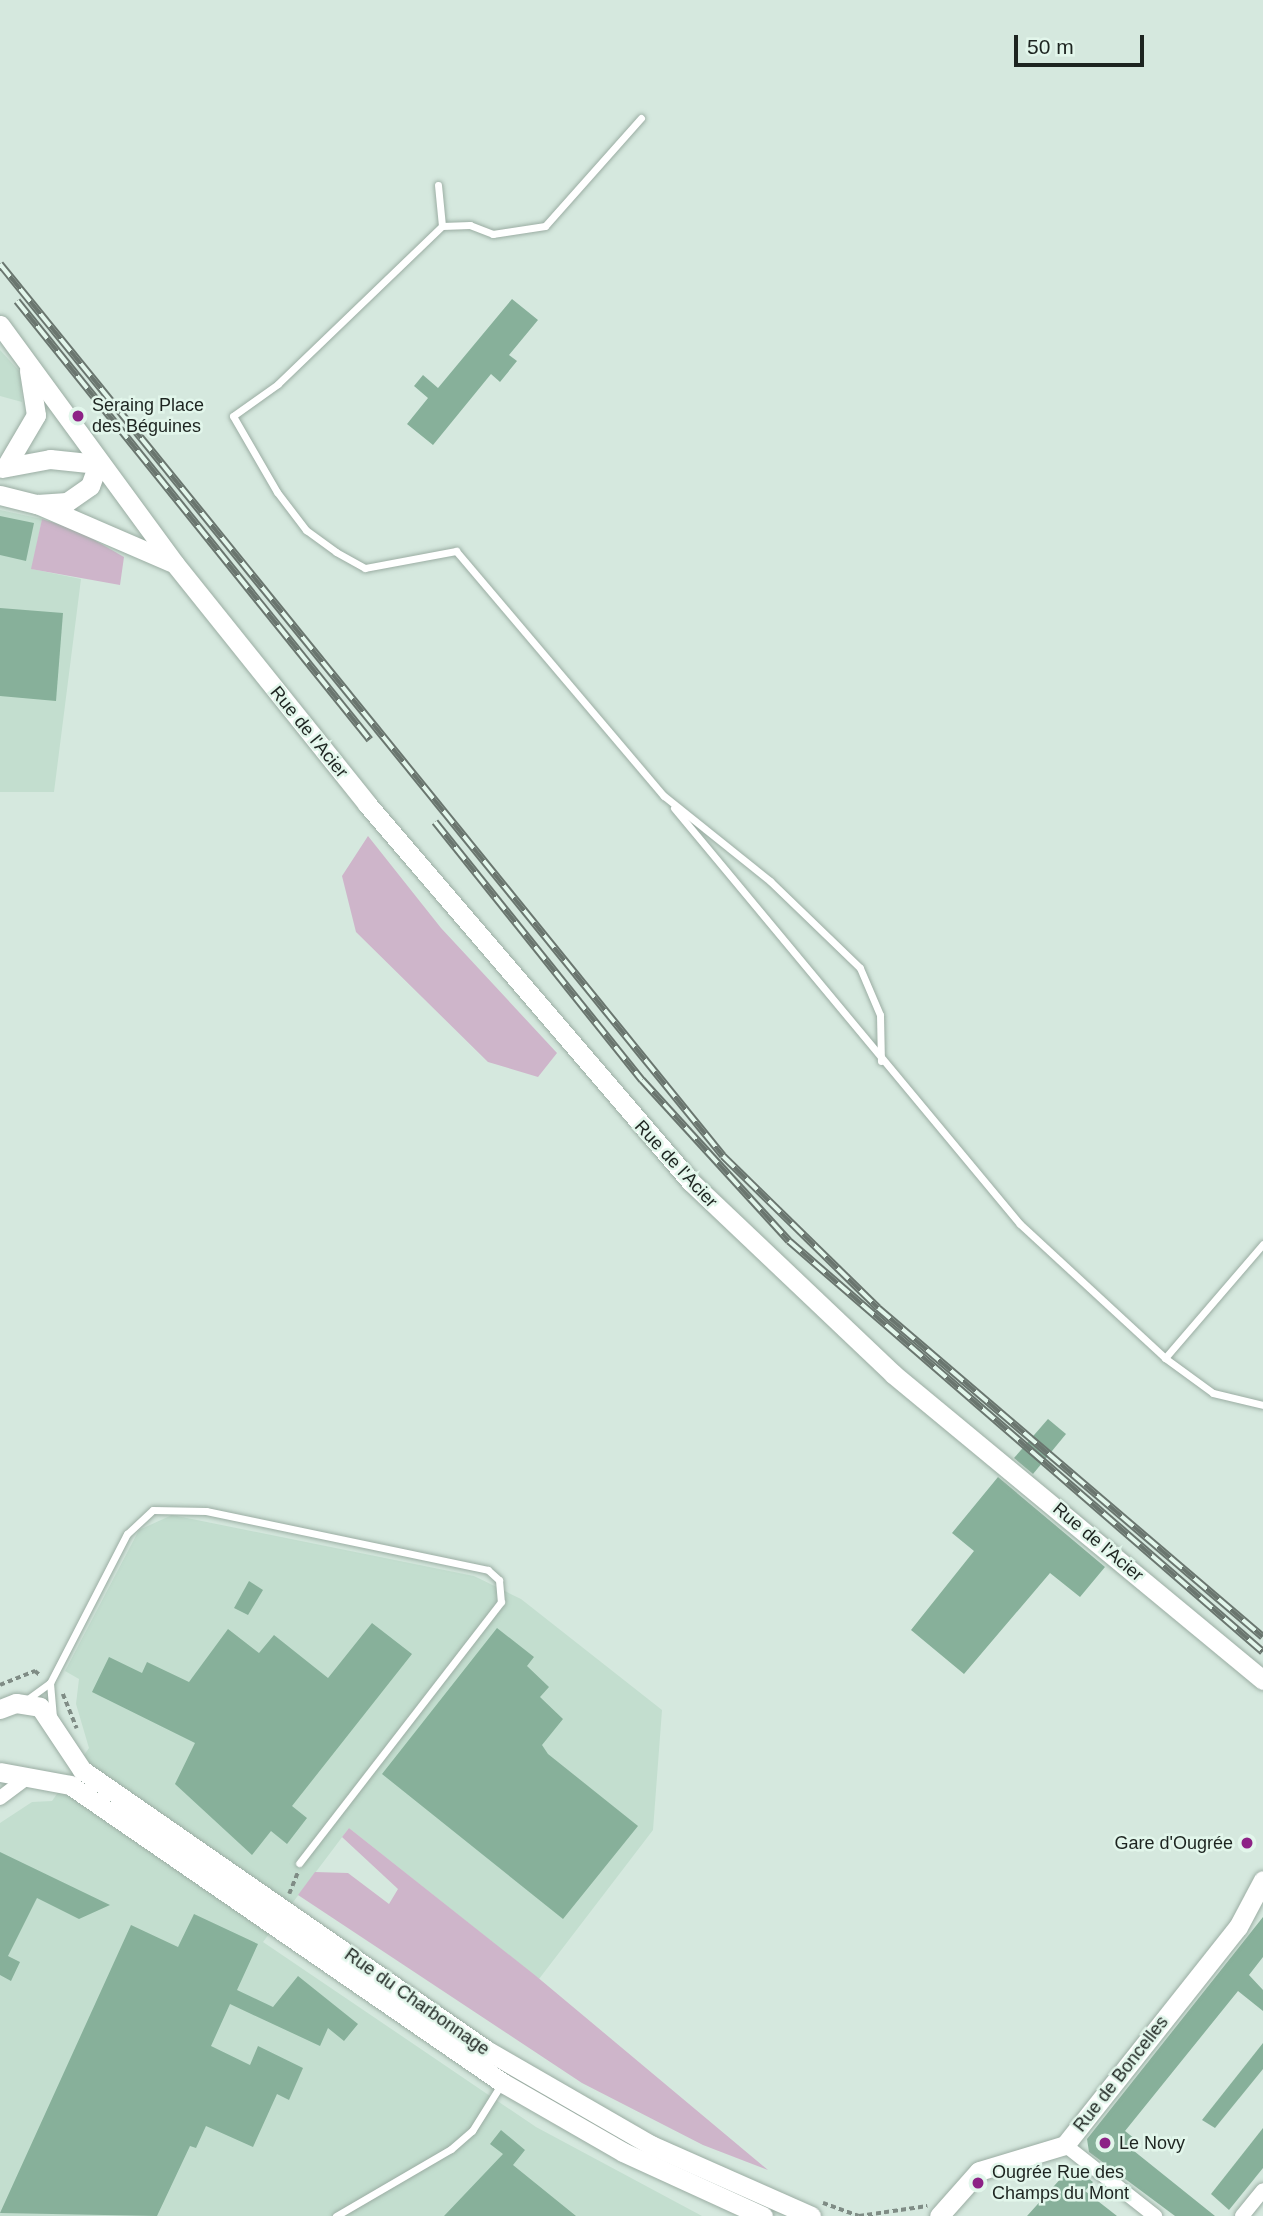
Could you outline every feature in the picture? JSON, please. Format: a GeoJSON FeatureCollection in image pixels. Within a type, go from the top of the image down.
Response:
{"type":"FeatureCollection","features":[{"type":"Feature","properties":{"kind":"main road","name":"Rue de l'Acier"},"geometry":{"type":"LineString","coordinates":[[0,326],[25,357],[98,464],[175,564],[472,931],[691,1182],[893,1374],[1263,1680]]}},
{"type":"Feature","properties":{"kind":"main road"},"geometry":{"type":"LineString","coordinates":[[3,467],[36,415],[25,357]]}},
{"type":"Feature","properties":{"kind":"main road"},"geometry":{"type":"LineString","coordinates":[[3,467],[50,459],[98,464],[84,493],[67,502],[37,504]]}},
{"type":"Feature","properties":{"kind":"main road"},"geometry":{"type":"LineString","coordinates":[[0,495],[37,504],[175,564]]}},
{"type":"Feature","properties":{"kind":"main road","name":"Rue du Charbonnage"},"geometry":{"type":"LineString","coordinates":[[7,1706],[57,1728],[82,1770],[488,2051],[651,2145],[816,2209]]}},
{"type":"Feature","properties":{"kind":"main road"},"geometry":{"type":"LineString","coordinates":[[27,1778],[54,1760],[57,1728]]}},
{"type":"Feature","properties":{"kind":"main road","name":"Rue du Charbonnage"},"geometry":{"type":"LineString","coordinates":[[0,1772],[70,1785],[503,2082],[623,2152],[762,2216]]}},
{"type":"Feature","properties":{"kind":"main road","name":"Rue de Boncelles"},"geometry":{"type":"LineString","coordinates":[[932,2211],[979,2171],[1065,2145],[1238,1927],[1263,1880]]}},
{"type":"Feature","properties":{"kind":"street"},"geometry":{"type":"LineString","coordinates":[[0,1798],[27,1778]]}},
{"type":"Feature","properties":{"kind":"street"},"geometry":{"type":"LineString","coordinates":[[1065,2145],[1155,2216]]}},
{"type":"Feature","properties":{"kind":"street"},"geometry":{"type":"LineString","coordinates":[[1242,2216],[1263,2190]]}},
{"type":"Feature","properties":{"kind":"lane"},"geometry":{"type":"LineString","coordinates":[[641,118],[545,226],[493,234],[470,225],[442,226],[278,384],[233,416],[241,437],[306,530],[365,568],[456,551],[1020,1224],[1165,1358],[1213,1393],[1263,1405]]}},
{"type":"Feature","properties":{"kind":"lane"},"geometry":{"type":"LineString","coordinates":[[438,185],[442,226]]}},
{"type":"Feature","properties":{"kind":"lane"},"geometry":{"type":"LineString","coordinates":[[664,796],[770,881],[860,968],[880,1016],[881,1061]]}},
{"type":"Feature","properties":{"kind":"lane"},"geometry":{"type":"LineString","coordinates":[[1165,1358],[1263,1244]]}},
{"type":"Feature","properties":{"kind":"lane"},"geometry":{"type":"LineString","coordinates":[[7,1706],[50,1683],[127,1534],[153,1510],[206,1511],[488,1570],[499,1580],[501,1602],[299,1863]]}},
{"type":"Feature","properties":{"kind":"lane"},"geometry":{"type":"LineString","coordinates":[[50,1683],[57,1728]]}},
{"type":"Feature","properties":{"kind":"lane"},"geometry":{"type":"LineString","coordinates":[[336,2216],[451,2149],[472,2131],[503,2082]]}},
{"type":"Feature","properties":{"kind":"path"},"geometry":{"type":"LineString","coordinates":[[0,1685],[22,1682],[35,1671]]}},
{"type":"Feature","properties":{"kind":"path"},"geometry":{"type":"LineString","coordinates":[[64,1694],[79,1741]]}},
{"type":"Feature","properties":{"kind":"path"},"geometry":{"type":"LineString","coordinates":[[288,1894],[299,1863]]}},
{"type":"Feature","properties":{"kind":"path"},"geometry":{"type":"LineString","coordinates":[[279,1888],[299,1901]]}},
{"type":"Feature","properties":{"kind":"path"},"geometry":{"type":"LineString","coordinates":[[816,2209],[858,2216],[932,2211]]}},
{"type":"Feature","properties":{"kind":"shaded area"},"geometry":{"type":"Polygon","coordinates":[[[0,350],[20,372],[22,402],[0,396],[0,350]]]}},
{"type":"Feature","properties":{"kind":"shaded area"},"geometry":{"type":"Polygon","coordinates":[[[0,510],[42,519],[32,569],[81,579],[54,792],[0,792],[0,510]]]}},
{"type":"Feature","properties":{"kind":"shaded area"},"geometry":{"type":"Polygon","coordinates":[[[42,519],[77,530],[124,557],[120,585],[31,569],[42,519]]]}},
{"type":"Feature","properties":{"kind":"shaded area"},"geometry":{"type":"Polygon","coordinates":[[[368,836],[441,928],[557,1053],[538,1077],[488,1062],[356,932],[342,876],[368,836]]]}},
{"type":"Feature","properties":{"kind":"shaded area"},"geometry":{"type":"Polygon","coordinates":[[[172,1515],[474,1576],[521,1599],[662,1710],[653,1830],[539,1979],[349,1828],[263,1942],[536,2127],[702,2216],[0,2216],[0,1823],[32,1802],[52,1801],[89,1748],[76,1704],[79,1679],[65,1671],[139,1530],[172,1515]]]}},
{"type":"Feature","properties":{"kind":"shaded area"},"geometry":{"type":"Polygon","coordinates":[[[349,1828],[536,1976],[768,2170],[703,2145],[582,2083],[298,1895],[315,1872],[348,1873],[389,1904],[398,1889],[342,1837],[349,1828]]]}},
{"type":"Feature","properties":{"kind":"building"},"geometry":{"type":"Polygon","coordinates":[[[512,299],[538,320],[509,355],[517,361],[500,382],[491,374],[433,445],[407,424],[428,398],[414,386],[423,375],[438,388],[512,299]]]}},
{"type":"Feature","properties":{"kind":"building"},"geometry":{"type":"Polygon","coordinates":[[[0,516],[34,523],[26,561],[0,555],[0,516]]]}},
{"type":"Feature","properties":{"kind":"building"},"geometry":{"type":"Polygon","coordinates":[[[0,608],[63,613],[56,701],[0,696],[0,608]]]}},
{"type":"Feature","properties":{"kind":"building"},"geometry":{"type":"Polygon","coordinates":[[[1048,1419],[1066,1434],[1033,1474],[1014,1458],[1048,1419]]]}},
{"type":"Feature","properties":{"kind":"building"},"geometry":{"type":"Polygon","coordinates":[[[998,1477],[1105,1567],[1080,1597],[1050,1573],[964,1674],[911,1630],[974,1551],[952,1533],[998,1477]]]}},
{"type":"Feature","properties":{"kind":"building"},"geometry":{"type":"Polygon","coordinates":[[[249,1581],[263,1590],[248,1615],[234,1608],[249,1581]]]}},
{"type":"Feature","properties":{"kind":"building"},"geometry":{"type":"Polygon","coordinates":[[[372,1623],[412,1654],[292,1806],[307,1818],[287,1844],[271,1831],[252,1855],[175,1784],[195,1743],[92,1692],[109,1657],[142,1673],[147,1662],[189,1682],[228,1629],[259,1653],[274,1635],[328,1678],[372,1623]]]}},
{"type":"Feature","properties":{"kind":"building"},"geometry":{"type":"Polygon","coordinates":[[[497,1628],[534,1657],[527,1666],[549,1687],[540,1697],[563,1719],[542,1745],[548,1754],[638,1826],[563,1919],[382,1774],[497,1628]]]}},
{"type":"Feature","properties":{"kind":"building"},"geometry":{"type":"Polygon","coordinates":[[[0,1852],[110,1905],[79,1919],[37,1898],[8,1956],[20,1962],[11,1981],[0,1975],[0,1852]]]}},
{"type":"Feature","properties":{"kind":"building"},"geometry":{"type":"Polygon","coordinates":[[[194,1914],[258,1944],[237,1990],[273,2007],[298,1976],[358,2024],[344,2041],[328,2028],[320,2046],[230,2004],[211,2046],[250,2065],[258,2046],[303,2068],[289,2100],[277,2094],[253,2147],[206,2126],[196,2148],[190,2146],[157,2216],[0,2213],[131,1925],[178,1947],[194,1914]]]}},
{"type":"Feature","properties":{"kind":"building"},"geometry":{"type":"Polygon","coordinates":[[[1263,1917],[1263,1957],[1249,1975],[1263,1990],[1263,2011],[1238,1991],[1125,2131],[1135,2139],[1129,2147],[1215,2216],[1175,2216],[1089,2152],[1087,2139],[1263,1917]]]}},
{"type":"Feature","properties":{"kind":"building"},"geometry":{"type":"Polygon","coordinates":[[[1263,2043],[1263,2069],[1215,2128],[1202,2120],[1263,2043]]]}},
{"type":"Feature","properties":{"kind":"building"},"geometry":{"type":"Polygon","coordinates":[[[1263,2128],[1263,2168],[1229,2210],[1211,2194],[1263,2128]]]}},
{"type":"Feature","properties":{"kind":"building"},"geometry":{"type":"Polygon","coordinates":[[[501,2130],[525,2150],[513,2165],[576,2216],[444,2216],[503,2154],[490,2144],[501,2130]]]}},
{"type":"Feature","properties":{"kind":"building"},"geometry":{"type":"Polygon","coordinates":[[[1072,2166],[1093,2182],[1085,2191],[1117,2216],[1027,2216],[1072,2166]]]}},
{"type":"Feature","properties":{"kind":"railway"},"geometry":{"type":"LineString","coordinates":[[0,264],[723,1156],[878,1308],[1263,1637]]}},
{"type":"Feature","properties":{"kind":"railway"},"geometry":{"type":"LineString","coordinates":[[17,301],[370,740]]}},
{"type":"Feature","properties":{"kind":"railway"},"geometry":{"type":"LineString","coordinates":[[435,822],[642,1080],[789,1241],[1263,1652]]}},
{"type":"Feature","properties":{"kind":"place","name":"Seraing Place des Béguines"},"geometry":{"type":"Point","coordinates":[78,416]}},
{"type":"Feature","properties":{"kind":"place","name":"Gare d'Ougrée"},"geometry":{"type":"Point","coordinates":[1247,1843]}},
{"type":"Feature","properties":{"kind":"place","name":"Le Novy"},"geometry":{"type":"Point","coordinates":[1105,2143]}},
{"type":"Feature","properties":{"kind":"place","name":"Ougrée Rue des Champs du Mont"},"geometry":{"type":"Point","coordinates":[978,2183]}}]}
